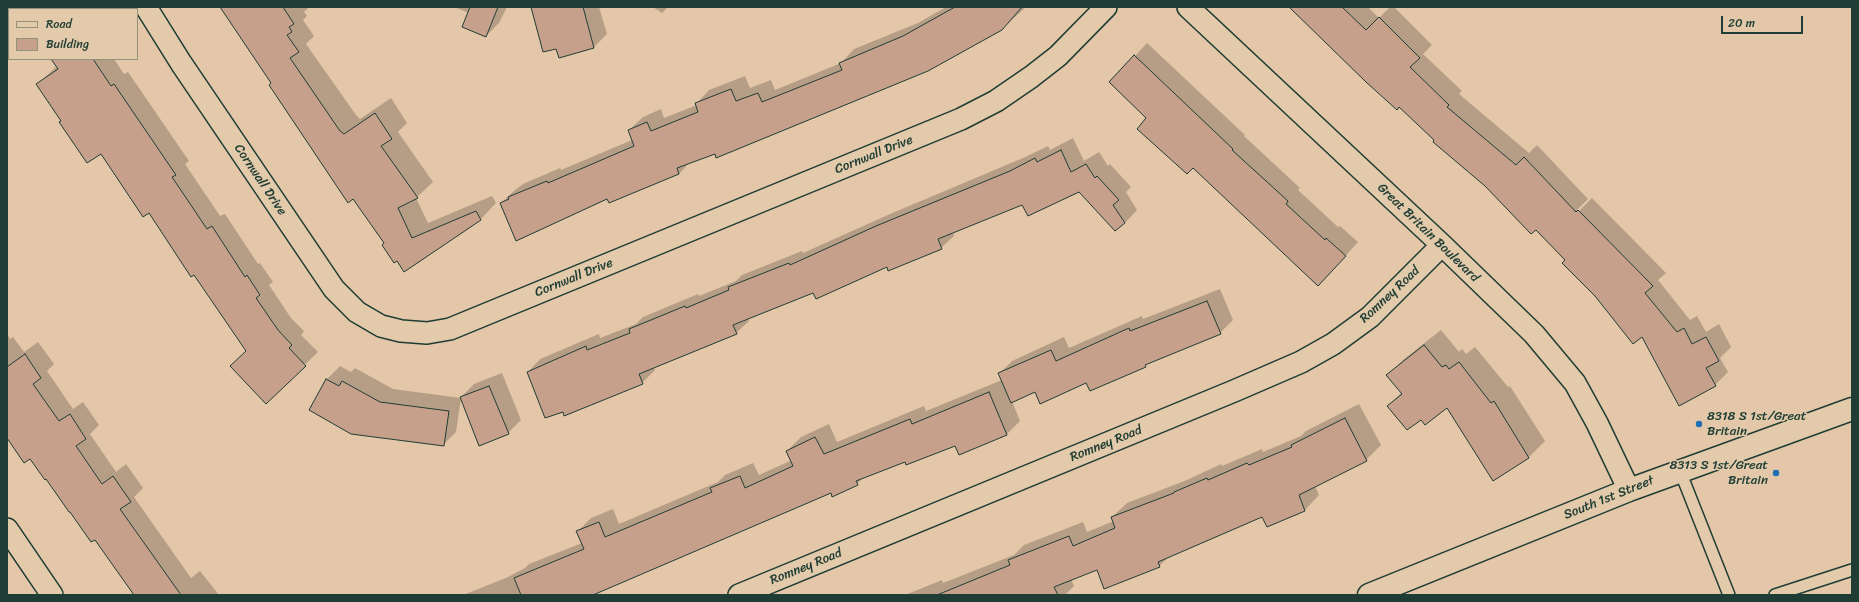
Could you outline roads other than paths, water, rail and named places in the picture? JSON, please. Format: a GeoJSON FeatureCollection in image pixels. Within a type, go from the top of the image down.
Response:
{"type":"FeatureCollection","features":[{"type":"Feature","properties":{"kind":"main road","name":"South 1st Street"},"geometry":{"type":"LineString","coordinates":[[1369,595],[1629,490],[1852,409]]}},
{"type":"Feature","properties":{"kind":"street","name":"Cornwall Drive"},"geometry":{"type":"LineString","coordinates":[[146,7],[181,63],[334,289],[357,312],[380,326],[401,331],[427,333],[450,329],[961,119],[996,101],[1032,77],[1058,56],[1106,7]]}},
{"type":"Feature","properties":{"kind":"street","name":"Great Britain Boulevard"},"geometry":{"type":"LineString","coordinates":[[1188,7],[1442,245],[1534,334],[1575,383],[1597,423],[1629,490]]}},
{"type":"Feature","properties":{"kind":"street","name":"Romney Road"},"geometry":{"type":"LineString","coordinates":[[739,595],[1301,362],[1333,344],[1370,317],[1442,245]]}},
{"type":"Feature","properties":{"kind":"street"},"geometry":{"type":"LineString","coordinates":[[7,529],[52,595]]}},
{"type":"Feature","properties":{"kind":"lane"},"geometry":{"type":"LineString","coordinates":[[1680,471],[1729,595]]}},
{"type":"Feature","properties":{"kind":"lane"},"geometry":{"type":"LineString","coordinates":[[1775,595],[1852,570]]}},
{"type":"Feature","properties":{"kind":"place","name":"8318 S 1st/Great Britain"},"geometry":{"type":"Point","coordinates":[1699,424]}},
{"type":"Feature","properties":{"kind":"place","name":"8313 S 1st/Great Britain"},"geometry":{"type":"Point","coordinates":[1776,473]}}]}
